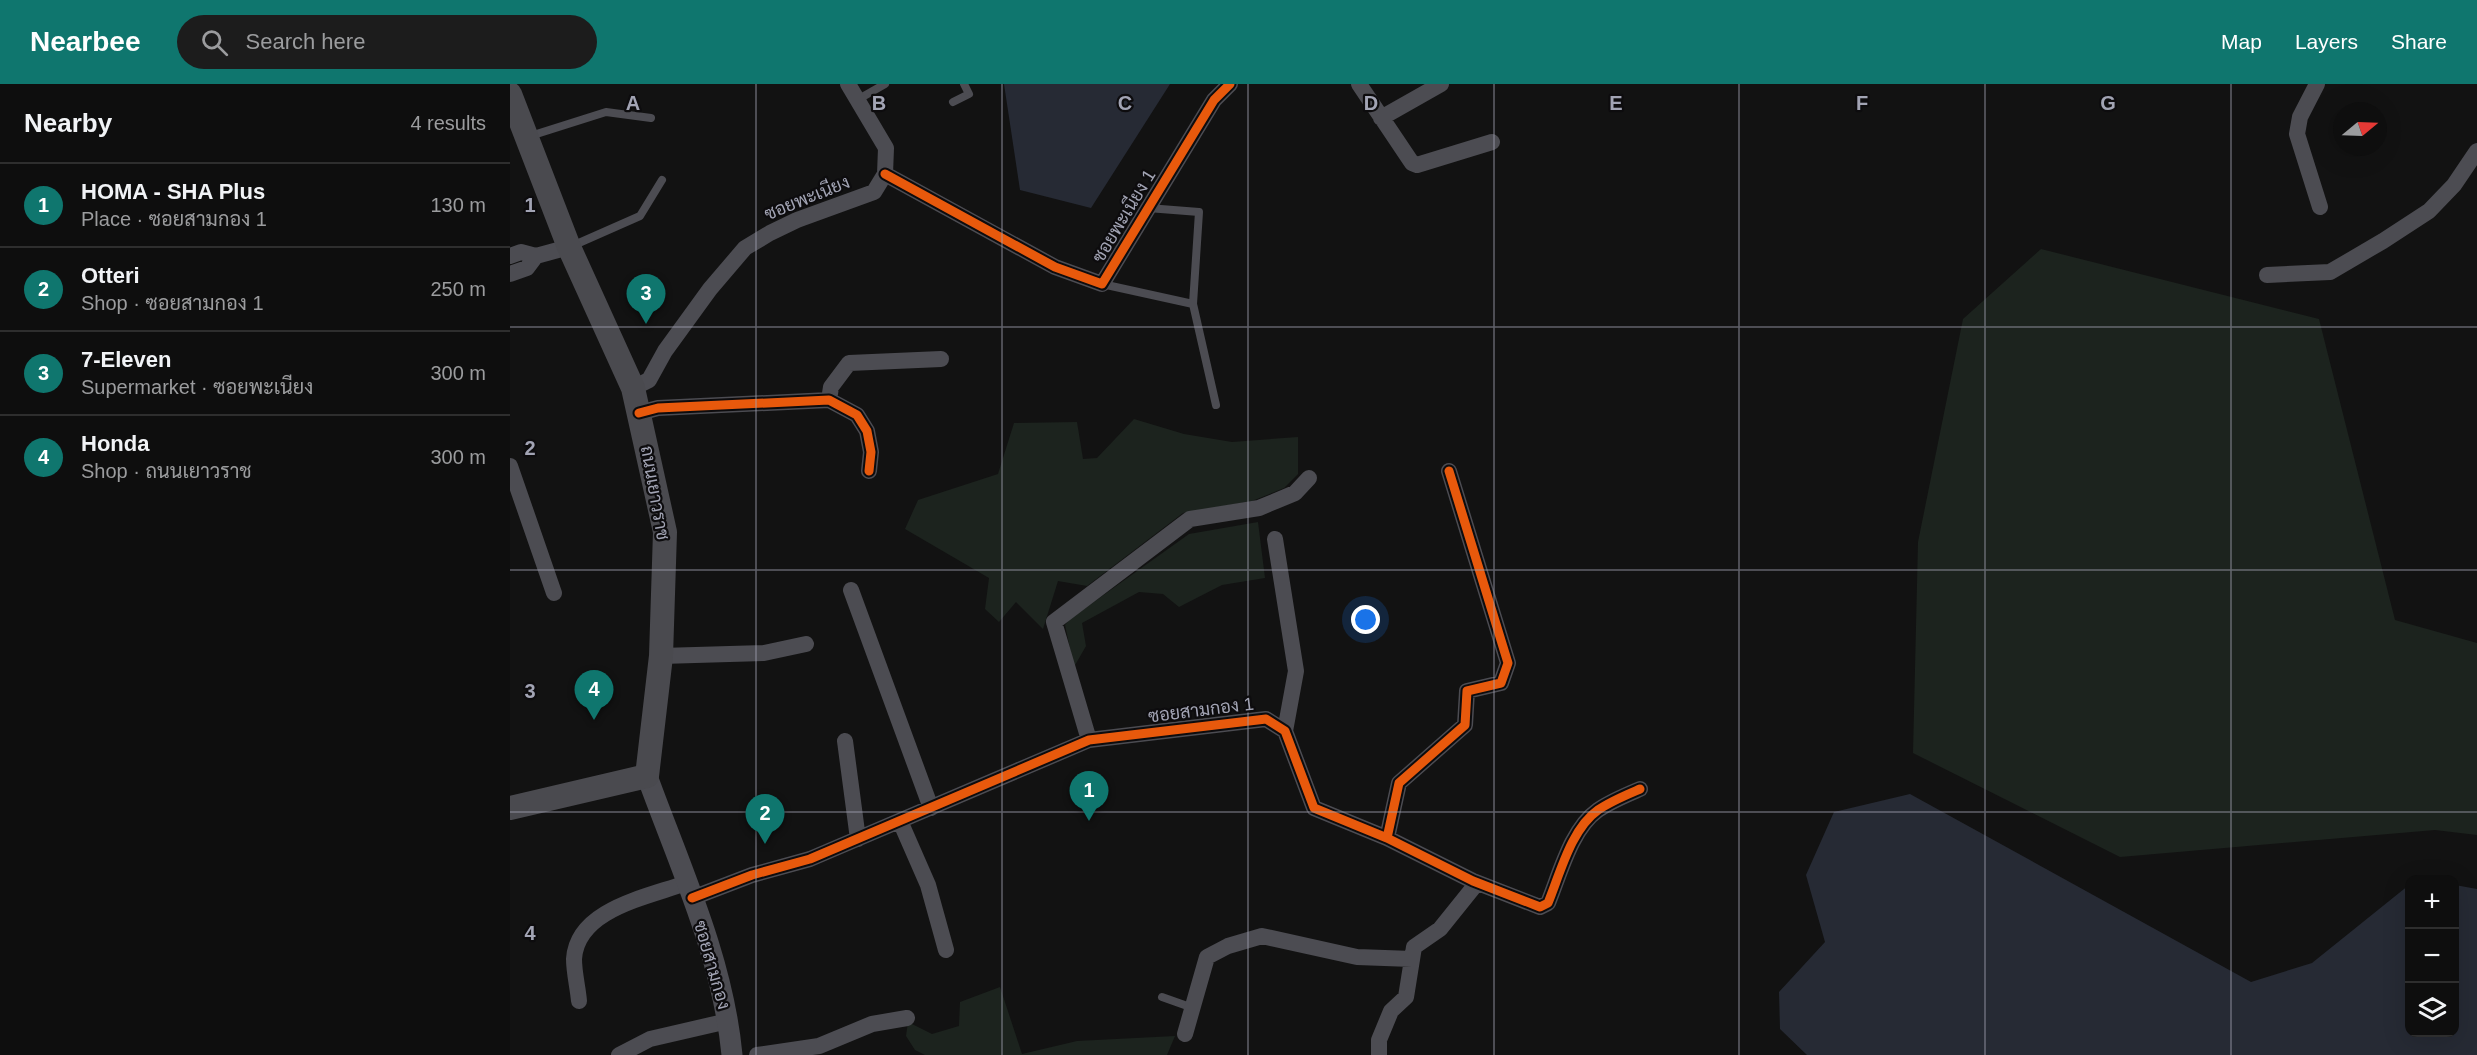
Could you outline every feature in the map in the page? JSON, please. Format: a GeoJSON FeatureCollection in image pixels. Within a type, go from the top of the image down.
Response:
{"type":"FeatureCollection","features":[{"type":"Feature","properties":{"kind":"main road","name":"ถนนเยาวราช"},"geometry":{"type":"LineString","coordinates":[[510,94],[569,247],[633,388],[665,532],[661,656],[647,776]]}},
{"type":"Feature","properties":{"kind":"main road"},"geometry":{"type":"LineString","coordinates":[[510,808],[647,776]]}},
{"type":"Feature","properties":{"kind":"street"},"geometry":{"type":"LineString","coordinates":[[848,84],[886,148],[885,174]]}},
{"type":"Feature","properties":{"kind":"street","name":"ซอยพะเนียง 1"},"geometry":{"type":"LineString","coordinates":[[885,174],[1054,267],[1102,284],[1214,100],[1230,84]]}},
{"type":"Feature","properties":{"kind":"street"},"geometry":{"type":"LineString","coordinates":[[1359,84],[1412,163],[1424,165],[1492,142]]}},
{"type":"Feature","properties":{"kind":"street"},"geometry":{"type":"LineString","coordinates":[[1381,118],[1441,84]]}},
{"type":"Feature","properties":{"kind":"street"},"geometry":{"type":"LineString","coordinates":[[2317,84],[2300,117],[2297,134],[2320,207]]}},
{"type":"Feature","properties":{"kind":"street"},"geometry":{"type":"LineString","coordinates":[[2267,275],[2330,272],[2384,241],[2429,211],[2454,185],[2477,151]]}},
{"type":"Feature","properties":{"kind":"street","name":"ซอยพะเนียง"},"geometry":{"type":"LineString","coordinates":[[633,388],[649,380],[665,351],[690,316],[745,248],[770,232],[797,220],[874,192],[885,174]]}},
{"type":"Feature","properties":{"kind":"street"},"geometry":{"type":"LineString","coordinates":[[510,256],[521,252],[536,256],[569,247]]}},
{"type":"Feature","properties":{"kind":"street"},"geometry":{"type":"LineString","coordinates":[[510,274],[527,268],[536,256]]}},
{"type":"Feature","properties":{"kind":"street"},"geometry":{"type":"LineString","coordinates":[[829,400],[831,387],[849,363],[941,359]]}},
{"type":"Feature","properties":{"kind":"street"},"geometry":{"type":"LineString","coordinates":[[639,413],[657,408],[829,400],[856,415],[867,431],[871,452],[869,471]]}},
{"type":"Feature","properties":{"kind":"street"},"geometry":{"type":"LineString","coordinates":[[510,466],[517,510],[554,593]]}},
{"type":"Feature","properties":{"kind":"street"},"geometry":{"type":"LineString","coordinates":[[1387,838],[1400,783],[1466,725],[1467,691],[1501,683],[1508,663],[1499,626],[1449,471]]}},
{"type":"Feature","properties":{"kind":"street"},"geometry":{"type":"LineString","coordinates":[[1089,740],[1054,622],[1190,519],[1259,508],[1295,493],[1309,478]]}},
{"type":"Feature","properties":{"kind":"street"},"geometry":{"type":"LineString","coordinates":[[1275,539],[1296,670],[1285,730],[1314,808],[1387,838],[1477,883],[1532,905],[1545,906],[1578,833],[1588,818],[1599,809],[1640,789]]}},
{"type":"Feature","properties":{"kind":"street"},"geometry":{"type":"LineString","coordinates":[[851,590],[931,808]]}},
{"type":"Feature","properties":{"kind":"street"},"geometry":{"type":"LineString","coordinates":[[661,656],[764,653],[806,644]]}},
{"type":"Feature","properties":{"kind":"street","name":"ซอยสามกอง 1"},"geometry":{"type":"LineString","coordinates":[[579,1001],[574,959],[579,941],[592,922],[612,910],[810,859],[1089,740],[1266,719],[1285,730]]}},
{"type":"Feature","properties":{"kind":"street"},"geometry":{"type":"LineString","coordinates":[[846,741],[858,839]]}},
{"type":"Feature","properties":{"kind":"street","name":"ซอยสามกอง"},"geometry":{"type":"LineString","coordinates":[[647,776],[719,974],[732,1055]]}},
{"type":"Feature","properties":{"kind":"street"},"geometry":{"type":"LineString","coordinates":[[900,821],[925,876],[946,950]]}},
{"type":"Feature","properties":{"kind":"street"},"geometry":{"type":"LineString","coordinates":[[1379,1055],[1379,1040],[1391,1011],[1406,997],[1414,947],[1440,929],[1477,883]]}},
{"type":"Feature","properties":{"kind":"street"},"geometry":{"type":"LineString","coordinates":[[1185,1034],[1208,957],[1246,939],[1262,936],[1357,957],[1412,959]]}},
{"type":"Feature","properties":{"kind":"street"},"geometry":{"type":"LineString","coordinates":[[758,1055],[819,1046],[872,1024],[907,1018]]}},
{"type":"Feature","properties":{"kind":"street"},"geometry":{"type":"LineString","coordinates":[[619,1055],[650,1040],[728,1021]]}},
{"type":"Feature","properties":{"kind":"lane"},"geometry":{"type":"LineString","coordinates":[[857,99],[885,84]]}},
{"type":"Feature","properties":{"kind":"lane"},"geometry":{"type":"LineString","coordinates":[[953,102],[969,94],[964,84]]}},
{"type":"Feature","properties":{"kind":"lane"},"geometry":{"type":"LineString","coordinates":[[527,137],[606,111],[651,118]]}},
{"type":"Feature","properties":{"kind":"lane"},"geometry":{"type":"LineString","coordinates":[[569,247],[640,216],[662,180]]}},
{"type":"Feature","properties":{"kind":"lane"},"geometry":{"type":"LineString","coordinates":[[1148,208],[1199,212],[1193,304],[1216,405]]}},
{"type":"Feature","properties":{"kind":"lane"},"geometry":{"type":"LineString","coordinates":[[1102,284],[1193,304]]}},
{"type":"Feature","properties":{"kind":"lane"},"geometry":{"type":"LineString","coordinates":[[1162,998],[1192,1008]]}},
{"type":"Feature","properties":{"kind":"shaded area"},"geometry":{"type":"Polygon","coordinates":[[[1004,84],[1170,84],[1091,208],[1020,190],[1004,84]]]}},
{"type":"Feature","properties":{"kind":"shaded area"},"geometry":{"type":"Polygon","coordinates":[[[2041,249],[2319,319],[2395,620],[2477,643],[2477,835],[2435,830],[2120,857],[1913,753],[1918,542],[1963,319],[2041,249]]]}},
{"type":"Feature","properties":{"kind":"shaded area"},"geometry":{"type":"Polygon","coordinates":[[[1134,419],[1184,434],[1232,442],[1298,437],[1298,474],[1284,488],[1252,501],[1183,513],[1087,586],[1058,581],[1043,629],[1016,602],[999,622],[985,609],[989,578],[905,529],[918,500],[998,474],[1014,423],[1077,422],[1083,459],[1097,458],[1134,419]]]}},
{"type":"Feature","properties":{"kind":"shaded area"},"geometry":{"type":"Polygon","coordinates":[[[1258,522],[1265,578],[1222,585],[1179,607],[1163,594],[1139,592],[1082,623],[1086,646],[1074,667],[1065,625],[1070,619],[1189,534],[1258,522]]]}},
{"type":"Feature","properties":{"kind":"shaded area"},"geometry":{"type":"Polygon","coordinates":[[[1910,794],[2251,982],[2312,963],[2405,888],[2405,1037],[2459,1037],[2459,886],[2477,889],[2477,1055],[1807,1055],[1780,1029],[1779,992],[1825,942],[1806,875],[1834,812],[1910,794]]]}},
{"type":"Feature","properties":{"kind":"shaded area"},"geometry":{"type":"Polygon","coordinates":[[[1000,987],[1022,1054],[1077,1041],[1175,1036],[1167,1055],[925,1055],[915,1050],[906,1036],[908,1022],[932,1034],[959,1026],[960,1002],[1000,987]]]}},
{"type":"Feature","properties":{"kind":"cycle path"},"geometry":{"type":"LineString","coordinates":[[885,174],[1055,267],[1102,284],[1214,100],[1230,84]]}},
{"type":"Feature","properties":{"kind":"cycle path"},"geometry":{"type":"LineString","coordinates":[[639,413],[658,408],[829,400],[857,415],[867,431],[871,452],[869,471]]}},
{"type":"Feature","properties":{"kind":"cycle path"},"geometry":{"type":"LineString","coordinates":[[1387,838],[1399,783],[1465,725],[1467,691],[1501,683],[1508,663],[1449,471]]}},
{"type":"Feature","properties":{"kind":"cycle path"},"geometry":{"type":"LineString","coordinates":[[692,898],[752,875],[810,859],[1089,740],[1266,719],[1285,731],[1314,808],[1387,838],[1473,881],[1540,907],[1548,903],[1567,853],[1580,828],[1598,810],[1640,789]]}},
{"type":"Feature","properties":{"kind":"place","name":"7-Eleven"},"geometry":{"type":"Point","coordinates":[646,324]}},
{"type":"Feature","properties":{"kind":"place","name":"Honda"},"geometry":{"type":"Point","coordinates":[594,720]}},
{"type":"Feature","properties":{"kind":"place","name":"HOMA - SHA Plus"},"geometry":{"type":"Point","coordinates":[1089,821]}},
{"type":"Feature","properties":{"kind":"place","name":"Otteri"},"geometry":{"type":"Point","coordinates":[765,844]}}]}
